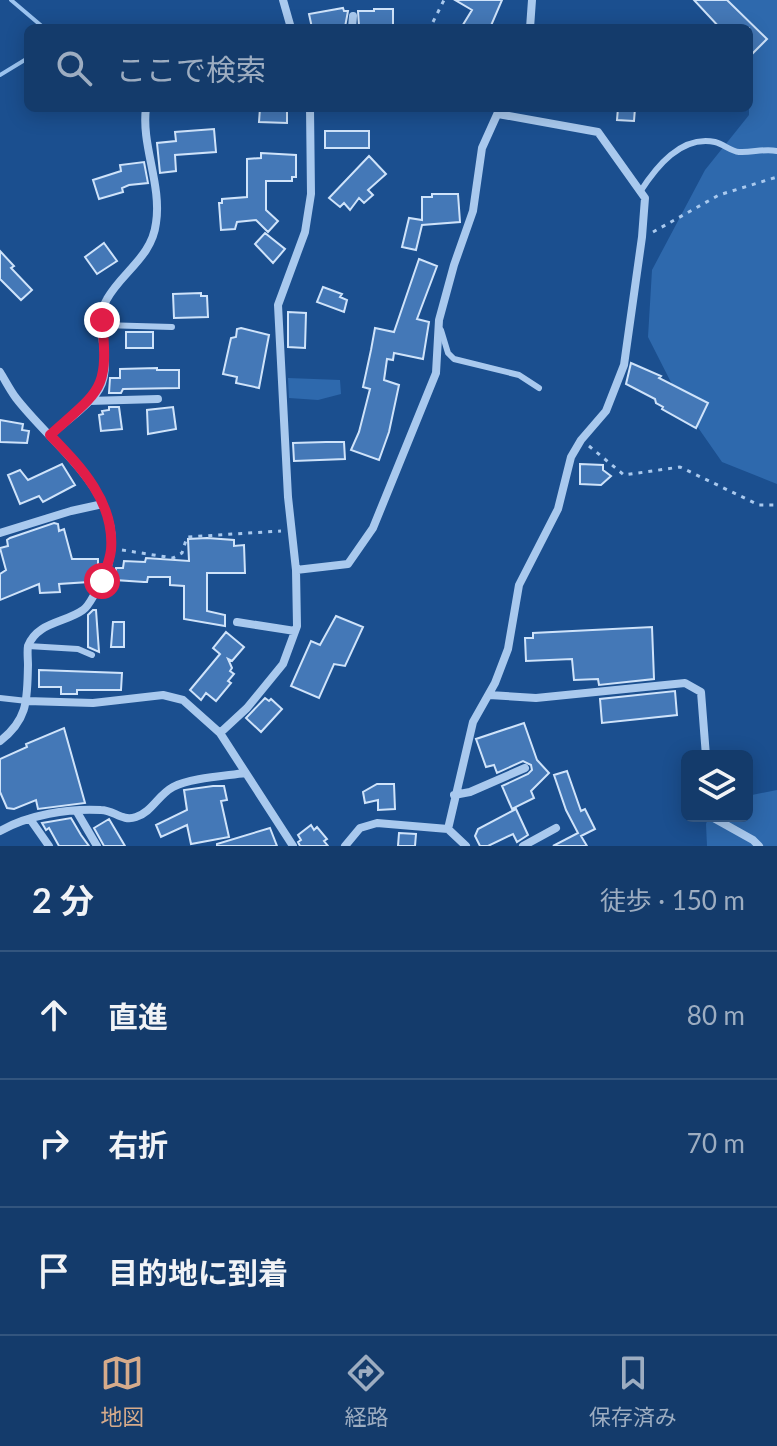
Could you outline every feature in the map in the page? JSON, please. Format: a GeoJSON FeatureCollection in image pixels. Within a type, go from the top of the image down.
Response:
{"type":"FeatureCollection","features":[{"type":"Feature","properties":{"kind":"street"},"geometry":{"type":"LineString","coordinates":[[283,0],[290,24]]}},
{"type":"Feature","properties":{"kind":"street"},"geometry":{"type":"LineString","coordinates":[[530,24],[532,0]]}},
{"type":"Feature","properties":{"kind":"street"},"geometry":{"type":"LineString","coordinates":[[352,24],[353,16]]}},
{"type":"Feature","properties":{"kind":"street"},"geometry":{"type":"LineString","coordinates":[[50,435],[97,393],[106,361],[102,325],[106,300],[144,254],[156,225],[157,203],[146,112]]}},
{"type":"Feature","properties":{"kind":"street"},"geometry":{"type":"LineString","coordinates":[[220,733],[247,708],[283,664],[295,631],[296,570],[278,305],[305,232],[311,194],[310,112]]}},
{"type":"Feature","properties":{"kind":"street"},"geometry":{"type":"LineString","coordinates":[[296,570],[348,564],[373,528],[436,373],[439,322],[473,211],[482,148],[499,112]]}},
{"type":"Feature","properties":{"kind":"street"},"geometry":{"type":"LineString","coordinates":[[448,829],[473,722],[489,695],[508,649],[519,585],[558,509],[571,457],[606,411],[624,365],[642,237],[645,198],[598,132],[504,112]]}},
{"type":"Feature","properties":{"kind":"street"},"geometry":{"type":"LineString","coordinates":[[0,372],[15,398],[81,467],[109,518],[111,548],[102,581],[84,609],[43,627],[28,646],[27,701],[15,730],[0,741]]}},
{"type":"Feature","properties":{"kind":"street"},"geometry":{"type":"LineString","coordinates":[[88,401],[158,399]]}},
{"type":"Feature","properties":{"kind":"street"},"geometry":{"type":"LineString","coordinates":[[0,533],[103,504]]}},
{"type":"Feature","properties":{"kind":"street"},"geometry":{"type":"LineString","coordinates":[[237,622],[295,631]]}},
{"type":"Feature","properties":{"kind":"street"},"geometry":{"type":"LineString","coordinates":[[489,695],[536,698],[685,683],[701,692],[706,750]]}},
{"type":"Feature","properties":{"kind":"street"},"geometry":{"type":"LineString","coordinates":[[27,701],[93,703],[163,695],[183,700],[220,733],[293,846]]}},
{"type":"Feature","properties":{"kind":"street"},"geometry":{"type":"LineString","coordinates":[[454,795],[470,792],[525,768]]}},
{"type":"Feature","properties":{"kind":"street"},"geometry":{"type":"LineString","coordinates":[[0,831],[15,822],[104,809],[121,818],[132,819],[146,813],[157,798],[175,785],[245,773]]}},
{"type":"Feature","properties":{"kind":"street"},"geometry":{"type":"LineString","coordinates":[[77,812],[97,846]]}},
{"type":"Feature","properties":{"kind":"street"},"geometry":{"type":"LineString","coordinates":[[30,819],[49,846]]}},
{"type":"Feature","properties":{"kind":"street"},"geometry":{"type":"LineString","coordinates":[[721,822],[759,846]]}},
{"type":"Feature","properties":{"kind":"street"},"geometry":{"type":"LineString","coordinates":[[345,846],[360,828],[377,823],[448,829],[466,846]]}},
{"type":"Feature","properties":{"kind":"street"},"geometry":{"type":"LineString","coordinates":[[523,846],[556,828]]}},
{"type":"Feature","properties":{"kind":"lane"},"geometry":{"type":"LineString","coordinates":[[640,192],[651,175],[686,145],[715,142],[738,152],[777,151]]}},
{"type":"Feature","properties":{"kind":"lane"},"geometry":{"type":"LineString","coordinates":[[439,322],[448,353],[454,359],[519,375],[539,388]]}},
{"type":"Feature","properties":{"kind":"lane"},"geometry":{"type":"LineString","coordinates":[[102,325],[172,327]]}},
{"type":"Feature","properties":{"kind":"lane"},"geometry":{"type":"LineString","coordinates":[[28,646],[78,649],[92,655]]}},
{"type":"Feature","properties":{"kind":"lane"},"geometry":{"type":"LineString","coordinates":[[0,698],[27,701]]}},
{"type":"Feature","properties":{"kind":"path"},"geometry":{"type":"LineString","coordinates":[[430,24],[444,0]]}},
{"type":"Feature","properties":{"kind":"path"},"geometry":{"type":"LineString","coordinates":[[642,237],[719,195],[777,177]]}},
{"type":"Feature","properties":{"kind":"path"},"geometry":{"type":"LineString","coordinates":[[581,440],[624,475],[680,467],[759,505],[777,505]]}},
{"type":"Feature","properties":{"kind":"path"},"geometry":{"type":"LineString","coordinates":[[111,548],[173,558],[182,553],[187,537],[292,530]]}},
{"type":"Feature","properties":{"kind":"shaded area"},"geometry":{"type":"Polygon","coordinates":[[[709,0],[777,0],[777,484],[722,462],[683,406],[648,337],[652,270],[705,170],[749,112],[753,112],[753,24],[743,24],[709,0]]]}},
{"type":"Feature","properties":{"kind":"shaded area"},"geometry":{"type":"Polygon","coordinates":[[[288,378],[340,380],[341,394],[318,400],[289,398],[288,378]]]}},
{"type":"Feature","properties":{"kind":"shaded area"},"geometry":{"type":"Polygon","coordinates":[[[777,790],[777,846],[707,846],[707,822],[753,822],[753,795],[777,790]]]}},
{"type":"Feature","properties":{"kind":"building"},"geometry":{"type":"Polygon","coordinates":[[[455,0],[502,0],[492,24],[463,24],[472,10],[455,0]]]}},
{"type":"Feature","properties":{"kind":"building"},"geometry":{"type":"Polygon","coordinates":[[[694,0],[727,0],[752,24],[716,24],[694,0]]]}},
{"type":"Feature","properties":{"kind":"building"},"geometry":{"type":"Polygon","coordinates":[[[343,8],[348,11],[346,24],[311,24],[309,14],[343,8]]]}},
{"type":"Feature","properties":{"kind":"building"},"geometry":{"type":"Polygon","coordinates":[[[393,9],[393,24],[359,24],[358,11],[393,9]]]}},
{"type":"Feature","properties":{"kind":"building"},"geometry":{"type":"Polygon","coordinates":[[[753,25],[767,39],[753,53],[753,25]]]}},
{"type":"Feature","properties":{"kind":"building"},"geometry":{"type":"Polygon","coordinates":[[[260,112],[287,112],[287,123],[259,122],[260,112]]]}},
{"type":"Feature","properties":{"kind":"building"},"geometry":{"type":"Polygon","coordinates":[[[618,112],[635,112],[634,121],[617,120],[618,112]]]}},
{"type":"Feature","properties":{"kind":"building"},"geometry":{"type":"Polygon","coordinates":[[[214,129],[216,152],[175,155],[176,171],[160,173],[157,143],[176,141],[175,132],[214,129]]]}},
{"type":"Feature","properties":{"kind":"building"},"geometry":{"type":"Polygon","coordinates":[[[325,131],[369,131],[369,148],[325,148],[325,131]]]}},
{"type":"Feature","properties":{"kind":"building"},"geometry":{"type":"Polygon","coordinates":[[[261,153],[296,155],[296,177],[292,177],[292,181],[266,181],[266,210],[278,221],[268,232],[256,220],[237,222],[235,229],[221,230],[219,203],[222,199],[247,197],[247,159],[261,158],[261,153]]]}},
{"type":"Feature","properties":{"kind":"building"},"geometry":{"type":"Polygon","coordinates":[[[369,156],[386,174],[368,190],[373,195],[364,203],[359,198],[350,210],[344,203],[340,207],[329,198],[369,156]]]}},
{"type":"Feature","properties":{"kind":"building"},"geometry":{"type":"Polygon","coordinates":[[[144,162],[148,183],[129,185],[122,188],[123,192],[99,199],[93,180],[121,171],[120,165],[144,162]]]}},
{"type":"Feature","properties":{"kind":"building"},"geometry":{"type":"Polygon","coordinates":[[[432,194],[458,194],[460,222],[422,225],[416,250],[402,247],[409,218],[422,220],[422,197],[432,197],[432,194]]]}},
{"type":"Feature","properties":{"kind":"building"},"geometry":{"type":"Polygon","coordinates":[[[265,233],[285,249],[273,263],[255,244],[265,233]]]}},
{"type":"Feature","properties":{"kind":"building"},"geometry":{"type":"Polygon","coordinates":[[[104,243],[117,261],[97,274],[85,257],[104,243]]]}},
{"type":"Feature","properties":{"kind":"building"},"geometry":{"type":"Polygon","coordinates":[[[0,251],[32,290],[21,300],[0,279],[0,251]]]}},
{"type":"Feature","properties":{"kind":"building"},"geometry":{"type":"Polygon","coordinates":[[[419,259],[437,266],[417,319],[429,322],[423,359],[394,353],[393,360],[387,359],[384,380],[399,385],[389,432],[379,460],[351,450],[370,389],[363,387],[375,328],[394,332],[419,259]]]}},
{"type":"Feature","properties":{"kind":"building"},"geometry":{"type":"Polygon","coordinates":[[[323,287],[342,294],[340,297],[347,300],[344,312],[317,302],[323,287]]]}},
{"type":"Feature","properties":{"kind":"building"},"geometry":{"type":"Polygon","coordinates":[[[201,293],[201,296],[207,296],[208,317],[174,318],[173,294],[201,293]]]}},
{"type":"Feature","properties":{"kind":"building"},"geometry":{"type":"Polygon","coordinates":[[[288,312],[306,313],[305,348],[288,347],[288,312]]]}},
{"type":"Feature","properties":{"kind":"building"},"geometry":{"type":"Polygon","coordinates":[[[237,329],[269,335],[259,388],[236,383],[237,377],[223,374],[231,338],[236,337],[237,329]]]}},
{"type":"Feature","properties":{"kind":"building"},"geometry":{"type":"Polygon","coordinates":[[[126,332],[153,332],[153,348],[126,348],[126,332]]]}},
{"type":"Feature","properties":{"kind":"building"},"geometry":{"type":"Polygon","coordinates":[[[631,363],[708,403],[696,428],[662,409],[655,399],[626,384],[631,363]]]}},
{"type":"Feature","properties":{"kind":"building"},"geometry":{"type":"Polygon","coordinates":[[[120,369],[179,370],[179,388],[123,389],[121,393],[109,393],[110,378],[120,378],[120,369]]]}},
{"type":"Feature","properties":{"kind":"building"},"geometry":{"type":"Polygon","coordinates":[[[109,407],[119,407],[122,429],[101,431],[99,415],[109,407]]]}},
{"type":"Feature","properties":{"kind":"building"},"geometry":{"type":"Polygon","coordinates":[[[173,407],[176,429],[148,434],[147,410],[173,407]]]}},
{"type":"Feature","properties":{"kind":"building"},"geometry":{"type":"Polygon","coordinates":[[[0,420],[23,424],[22,430],[29,431],[27,443],[0,442],[0,420]]]}},
{"type":"Feature","properties":{"kind":"building"},"geometry":{"type":"Polygon","coordinates":[[[344,442],[345,459],[294,461],[293,443],[344,442]]]}},
{"type":"Feature","properties":{"kind":"building"},"geometry":{"type":"Polygon","coordinates":[[[62,464],[75,485],[43,502],[39,496],[20,504],[8,475],[20,470],[28,480],[62,464]]]}},
{"type":"Feature","properties":{"kind":"building"},"geometry":{"type":"Polygon","coordinates":[[[580,464],[603,465],[603,470],[611,476],[601,485],[580,484],[580,464]]]}},
{"type":"Feature","properties":{"kind":"building"},"geometry":{"type":"Polygon","coordinates":[[[58,524],[59,531],[64,529],[72,559],[98,559],[98,569],[93,579],[59,584],[60,592],[40,593],[39,584],[0,600],[0,574],[6,570],[0,548],[8,546],[7,540],[10,538],[58,524]]]}},
{"type":"Feature","properties":{"kind":"building"},"geometry":{"type":"Polygon","coordinates":[[[188,539],[234,540],[234,546],[244,545],[245,573],[207,573],[207,611],[225,615],[225,626],[184,619],[184,586],[170,585],[170,577],[148,577],[147,582],[115,580],[116,568],[123,568],[124,561],[145,562],[146,558],[189,561],[188,539]]]}},
{"type":"Feature","properties":{"kind":"building"},"geometry":{"type":"Polygon","coordinates":[[[96,610],[99,652],[88,647],[88,615],[96,610]]]}},
{"type":"Feature","properties":{"kind":"building"},"geometry":{"type":"Polygon","coordinates":[[[336,616],[363,627],[345,666],[334,664],[319,698],[291,686],[311,641],[320,645],[336,616]]]}},
{"type":"Feature","properties":{"kind":"building"},"geometry":{"type":"Polygon","coordinates":[[[113,622],[124,622],[124,647],[111,647],[113,622]]]}},
{"type":"Feature","properties":{"kind":"building"},"geometry":{"type":"Polygon","coordinates":[[[652,627],[654,679],[599,685],[598,679],[574,680],[572,659],[526,661],[525,638],[533,638],[533,633],[652,627]]]}},
{"type":"Feature","properties":{"kind":"building"},"geometry":{"type":"Polygon","coordinates":[[[226,632],[244,647],[232,661],[228,659],[232,668],[230,671],[234,674],[228,681],[231,683],[216,701],[206,693],[201,700],[190,690],[220,654],[213,648],[226,632]]]}},
{"type":"Feature","properties":{"kind":"building"},"geometry":{"type":"Polygon","coordinates":[[[39,670],[122,673],[121,690],[77,690],[77,694],[61,694],[61,687],[39,687],[39,670]]]}},
{"type":"Feature","properties":{"kind":"building"},"geometry":{"type":"Polygon","coordinates":[[[675,691],[677,715],[602,723],[600,699],[675,691]]]}},
{"type":"Feature","properties":{"kind":"building"},"geometry":{"type":"Polygon","coordinates":[[[265,698],[271,699],[282,709],[261,732],[246,718],[265,698]]]}},
{"type":"Feature","properties":{"kind":"building"},"geometry":{"type":"Polygon","coordinates":[[[524,723],[537,760],[549,773],[531,791],[534,798],[512,809],[502,786],[528,774],[532,770],[531,765],[523,761],[497,773],[494,765],[486,767],[476,739],[524,723]]]}},
{"type":"Feature","properties":{"kind":"building"},"geometry":{"type":"Polygon","coordinates":[[[64,728],[85,803],[38,809],[36,800],[14,809],[7,808],[0,792],[0,759],[64,728]]]}},
{"type":"Feature","properties":{"kind":"building"},"geometry":{"type":"Polygon","coordinates":[[[567,771],[581,811],[585,809],[595,829],[581,836],[587,846],[553,846],[578,833],[554,775],[567,771]]]}},
{"type":"Feature","properties":{"kind":"building"},"geometry":{"type":"Polygon","coordinates":[[[377,784],[394,784],[395,809],[378,810],[378,800],[365,803],[363,792],[377,784]]]}},
{"type":"Feature","properties":{"kind":"building"},"geometry":{"type":"Polygon","coordinates":[[[224,786],[227,800],[221,801],[229,837],[191,844],[187,825],[161,837],[156,825],[187,810],[184,790],[224,786]]]}},
{"type":"Feature","properties":{"kind":"building"},"geometry":{"type":"Polygon","coordinates":[[[516,809],[528,835],[517,842],[513,834],[488,846],[480,846],[475,836],[478,829],[516,809]]]}},
{"type":"Feature","properties":{"kind":"building"},"geometry":{"type":"Polygon","coordinates":[[[71,818],[89,846],[59,846],[49,828],[46,830],[42,823],[71,818]]]}},
{"type":"Feature","properties":{"kind":"building"},"geometry":{"type":"Polygon","coordinates":[[[109,819],[125,846],[104,846],[94,828],[109,819]]]}},
{"type":"Feature","properties":{"kind":"building"},"geometry":{"type":"Polygon","coordinates":[[[311,825],[314,830],[317,827],[327,839],[324,841],[328,846],[300,846],[298,835],[311,825]]]}},
{"type":"Feature","properties":{"kind":"building"},"geometry":{"type":"Polygon","coordinates":[[[270,828],[277,846],[217,846],[217,844],[270,828]]]}},
{"type":"Feature","properties":{"kind":"building"},"geometry":{"type":"Polygon","coordinates":[[[399,833],[416,834],[415,846],[398,846],[399,833]]]}},
{"type":"Feature","properties":{"kind":"waterway"},"geometry":{"type":"LineString","coordinates":[[11,0],[39,24]]}},
{"type":"Feature","properties":{"kind":"waterway"},"geometry":{"type":"LineString","coordinates":[[0,75],[24,60]]}},
{"type":"Feature","properties":{"kind":"route"},"geometry":{"type":"LineString","coordinates":[[102,320],[106,361],[97,393],[50,435],[81,467],[109,518],[111,551],[102,581]]}}]}
